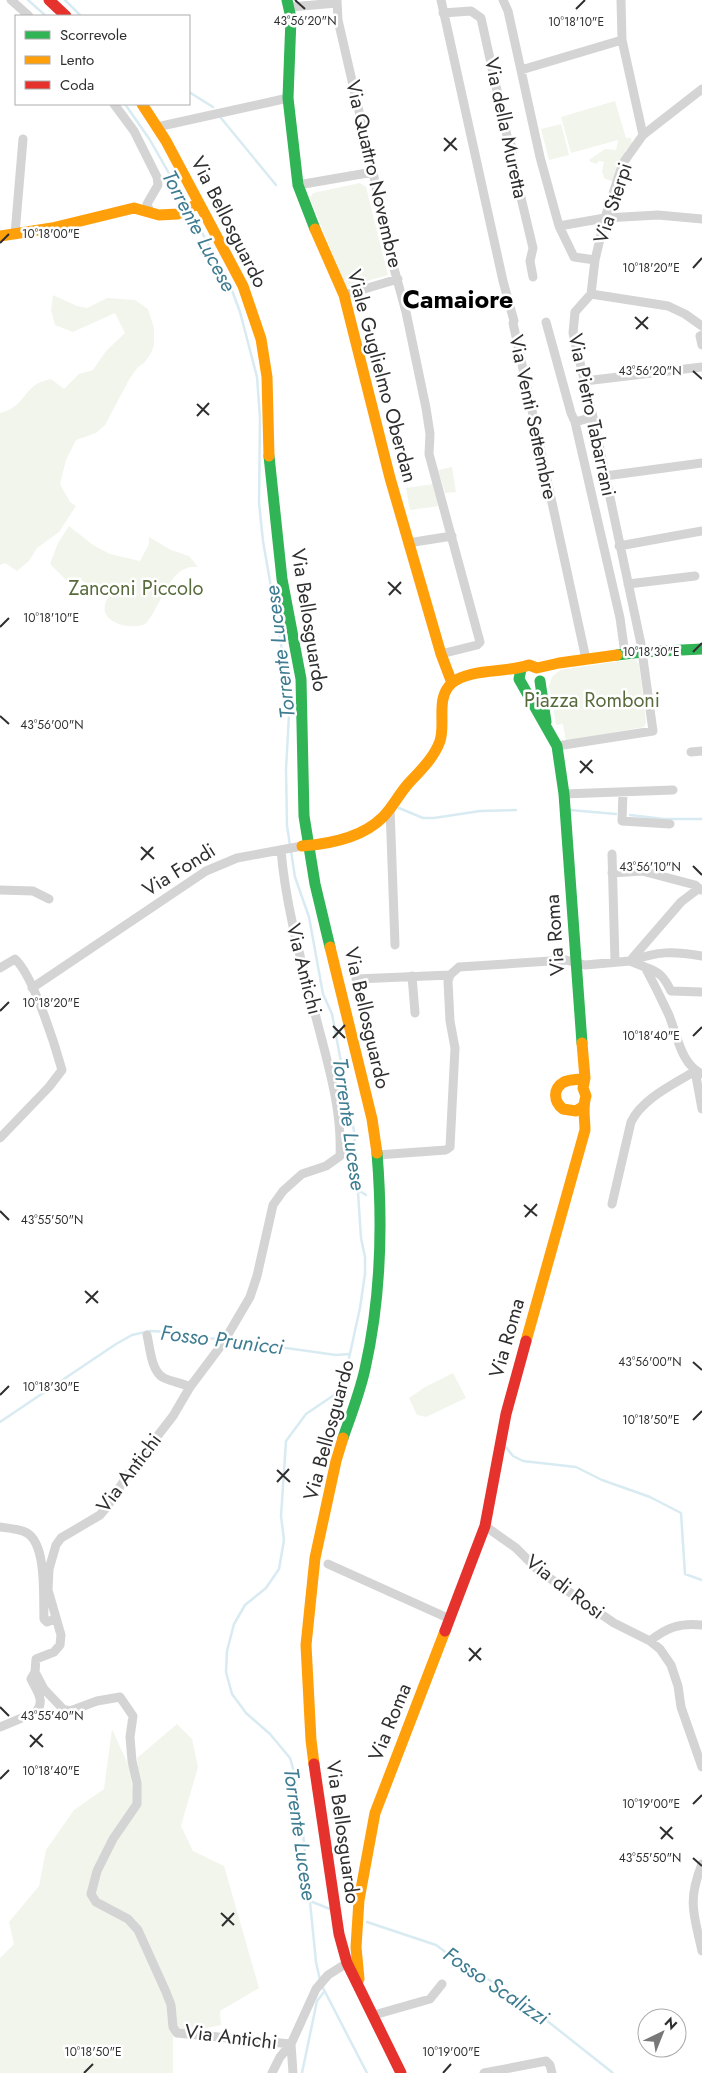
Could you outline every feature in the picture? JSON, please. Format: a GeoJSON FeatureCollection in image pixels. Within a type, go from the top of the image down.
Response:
{"type":"FeatureCollection","features":[{"type":"Feature","properties":{"kind":"street"},"geometry":{"type":"LineString","coordinates":[[11,0],[28,15]]}},
{"type":"Feature","properties":{"kind":"street"},"geometry":{"type":"LineString","coordinates":[[49,0],[65,15]]}},
{"type":"Feature","properties":{"kind":"street","name":"Via Venti Settembre"},"geometry":{"type":"LineString","coordinates":[[440,0],[503,281],[514,321],[512,324],[586,659]]}},
{"type":"Feature","properties":{"kind":"street"},"geometry":{"type":"LineString","coordinates":[[503,0],[508,11],[540,157],[559,226],[574,257],[595,260]]}},
{"type":"Feature","properties":{"kind":"street"},"geometry":{"type":"LineString","coordinates":[[621,0],[622,40],[643,135]]}},
{"type":"Feature","properties":{"kind":"street"},"geometry":{"type":"LineString","coordinates":[[289,8],[337,1]]}},
{"type":"Feature","properties":{"kind":"street","name":"Via Quattro Novembre"},"geometry":{"type":"LineString","coordinates":[[337,1],[338,15],[387,242],[398,279],[426,408],[430,434],[429,454],[480,642],[477,645],[442,654]]}},
{"type":"Feature","properties":{"kind":"street","name":"Viale Guglielmo Oberdan"},"geometry":{"type":"LineString","coordinates":[[289,8],[288,98],[298,185],[310,221],[344,295],[375,422],[408,543],[452,682]]}},
{"type":"Feature","properties":{"kind":"street","name":"Via della Muretta"},"geometry":{"type":"LineString","coordinates":[[443,13],[471,11],[481,18],[507,136],[512,147],[512,160],[533,248],[530,261],[533,277]]}},
{"type":"Feature","properties":{"kind":"street"},"geometry":{"type":"LineString","coordinates":[[521,70],[622,40]]}},
{"type":"Feature","properties":{"kind":"street","name":"Via Sterpi"},"geometry":{"type":"LineString","coordinates":[[595,260],[605,218],[623,163],[643,135],[702,89]]}},
{"type":"Feature","properties":{"kind":"street"},"geometry":{"type":"LineString","coordinates":[[158,127],[288,98]]}},
{"type":"Feature","properties":{"kind":"street"},"geometry":{"type":"LineString","coordinates":[[115,105],[134,130],[157,177],[158,185],[147,204],[150,212]]}},
{"type":"Feature","properties":{"kind":"street","name":"Via Bellosguardo"},"geometry":{"type":"LineString","coordinates":[[143,105],[158,127],[200,203],[250,304],[261,339],[266,368],[270,476],[282,579],[300,679],[303,714],[305,846],[372,1120],[377,1155],[382,1242],[375,1319],[365,1371],[336,1460],[315,1558],[306,1645],[310,1740],[340,1938],[347,1963],[361,1988],[401,2073]]}},
{"type":"Feature","properties":{"kind":"street"},"geometry":{"type":"LineString","coordinates":[[15,234],[23,139]]}},
{"type":"Feature","properties":{"kind":"street"},"geometry":{"type":"LineString","coordinates":[[298,185],[373,172]]}},
{"type":"Feature","properties":{"kind":"street"},"geometry":{"type":"LineString","coordinates":[[0,236],[97,219],[134,208],[159,215],[178,214],[200,203]]}},
{"type":"Feature","properties":{"kind":"street"},"geometry":{"type":"LineString","coordinates":[[559,226],[605,218],[658,215],[702,219]]}},
{"type":"Feature","properties":{"kind":"street","name":"Via Pietro Tabarrani"},"geometry":{"type":"LineString","coordinates":[[558,746],[653,731],[642,652],[593,417],[573,333],[575,312],[590,294],[595,260]]}},
{"type":"Feature","properties":{"kind":"street"},"geometry":{"type":"LineString","coordinates":[[344,295],[398,279]]}},
{"type":"Feature","properties":{"kind":"street"},"geometry":{"type":"LineString","coordinates":[[590,294],[668,306],[686,314],[702,326]]}},
{"type":"Feature","properties":{"kind":"street"},"geometry":{"type":"LineString","coordinates":[[546,322],[570,413],[575,422],[620,618],[625,654]]}},
{"type":"Feature","properties":{"kind":"street"},"geometry":{"type":"LineString","coordinates":[[702,334],[700,336],[702,346]]}},
{"type":"Feature","properties":{"kind":"street"},"geometry":{"type":"LineString","coordinates":[[585,381],[702,367]]}},
{"type":"Feature","properties":{"kind":"street"},"geometry":{"type":"LineString","coordinates":[[575,422],[593,417]]}},
{"type":"Feature","properties":{"kind":"street"},"geometry":{"type":"LineString","coordinates":[[605,476],[702,463]]}},
{"type":"Feature","properties":{"kind":"street"},"geometry":{"type":"LineString","coordinates":[[619,546],[702,532]]}},
{"type":"Feature","properties":{"kind":"street"},"geometry":{"type":"LineString","coordinates":[[408,543],[452,536]]}},
{"type":"Feature","properties":{"kind":"street"},"geometry":{"type":"LineString","coordinates":[[628,584],[695,576]]}},
{"type":"Feature","properties":{"kind":"street"},"geometry":{"type":"LineString","coordinates":[[452,682],[458,679],[487,674],[492,671],[521,678],[533,687],[539,675],[559,663],[642,652],[702,649]]}},
{"type":"Feature","properties":{"kind":"street"},"geometry":{"type":"LineString","coordinates":[[521,678],[529,665],[539,675]]}},
{"type":"Feature","properties":{"kind":"street","name":"Via Roma"},"geometry":{"type":"LineString","coordinates":[[539,675],[546,727]]}},
{"type":"Feature","properties":{"kind":"street","name":"Via Roma"},"geometry":{"type":"LineString","coordinates":[[361,1988],[356,1947],[356,1921],[366,1851],[375,1813],[485,1526],[506,1414],[585,1130],[580,1112],[586,1096],[581,1082],[576,963],[564,794],[558,746],[530,701],[521,678]]}},
{"type":"Feature","properties":{"kind":"street","name":"Via Fondi"},"geometry":{"type":"LineString","coordinates":[[32,988],[206,871],[237,858],[363,833],[383,817],[430,758],[440,741],[442,725],[441,706],[452,682]]}},
{"type":"Feature","properties":{"kind":"street"},"geometry":{"type":"LineString","coordinates":[[691,752],[702,751]]}},
{"type":"Feature","properties":{"kind":"street"},"geometry":{"type":"LineString","coordinates":[[564,794],[673,790]]}},
{"type":"Feature","properties":{"kind":"street"},"geometry":{"type":"LineString","coordinates":[[623,792],[622,821],[670,824]]}},
{"type":"Feature","properties":{"kind":"street"},"geometry":{"type":"LineString","coordinates":[[390,808],[395,945]]}},
{"type":"Feature","properties":{"kind":"street","name":"Via Antichi"},"geometry":{"type":"LineString","coordinates":[[281,850],[284,880],[302,964],[330,1071],[341,1133],[340,1156],[326,1166],[302,1174],[283,1191],[273,1205],[257,1276],[250,1297],[225,1339],[190,1388],[173,1416],[131,1470],[106,1508],[100,1515],[61,1538],[56,1545],[49,1569],[48,1590],[61,1635],[60,1645],[54,1652],[36,1659],[35,1672],[44,1689],[63,1709],[70,1711],[97,1701],[120,1697],[133,1716],[130,1737],[132,1761],[137,1783],[137,1804],[109,1847],[97,1871],[91,1894],[96,1902],[128,1919],[138,1930],[171,2005],[173,2027],[177,2033],[291,2044]]}},
{"type":"Feature","properties":{"kind":"street"},"geometry":{"type":"LineString","coordinates":[[612,854],[615,962]]}},
{"type":"Feature","properties":{"kind":"street"},"geometry":{"type":"LineString","coordinates":[[612,872],[642,871],[694,886],[700,890],[681,902],[630,961]]}},
{"type":"Feature","properties":{"kind":"street"},"geometry":{"type":"LineString","coordinates":[[0,890],[33,891],[49,899]]}},
{"type":"Feature","properties":{"kind":"street"},"geometry":{"type":"LineString","coordinates":[[377,1155],[446,1150],[450,1147],[455,1048],[448,981],[450,975],[459,967],[566,960],[585,965],[630,961],[653,953],[682,952],[702,956]]}},
{"type":"Feature","properties":{"kind":"street"},"geometry":{"type":"LineString","coordinates":[[0,968],[15,959],[26,972],[62,1070],[49,1087],[0,1138]]}},
{"type":"Feature","properties":{"kind":"street"},"geometry":{"type":"LineString","coordinates":[[630,961],[657,971],[664,977],[670,991],[702,992]]}},
{"type":"Feature","properties":{"kind":"street"},"geometry":{"type":"LineString","coordinates":[[645,967],[669,1016],[676,1038],[698,1072],[702,1109]]}},
{"type":"Feature","properties":{"kind":"street"},"geometry":{"type":"LineString","coordinates":[[356,979],[450,975]]}},
{"type":"Feature","properties":{"kind":"street"},"geometry":{"type":"LineString","coordinates":[[412,976],[415,1013]]}},
{"type":"Feature","properties":{"kind":"street"},"geometry":{"type":"LineString","coordinates":[[612,1204],[631,1122],[636,1114],[654,1097],[698,1072]]}},
{"type":"Feature","properties":{"kind":"street"},"geometry":{"type":"LineString","coordinates":[[580,1112],[570,1112],[560,1108],[555,1094],[560,1085],[570,1081],[581,1082]]}},
{"type":"Feature","properties":{"kind":"street"},"geometry":{"type":"LineString","coordinates":[[147,1335],[158,1374],[163,1378],[181,1383],[190,1388]]}},
{"type":"Feature","properties":{"kind":"street","name":"Via di Rosi"},"geometry":{"type":"LineString","coordinates":[[485,1526],[516,1548],[537,1569],[579,1599],[614,1623],[650,1641]]}},
{"type":"Feature","properties":{"kind":"street"},"geometry":{"type":"LineString","coordinates":[[0,1527],[26,1532],[32,1537],[42,1563],[44,1619],[47,1622],[55,1619]]}},
{"type":"Feature","properties":{"kind":"street"},"geometry":{"type":"LineString","coordinates":[[328,1564],[450,1619]]}},
{"type":"Feature","properties":{"kind":"street"},"geometry":{"type":"LineString","coordinates":[[702,1625],[683,1624],[660,1633],[650,1641],[660,1649],[671,1665],[678,1686],[681,1707],[702,1767]]}},
{"type":"Feature","properties":{"kind":"street"},"geometry":{"type":"LineString","coordinates":[[0,1727],[36,1712],[39,1708],[41,1700],[31,1679],[35,1672]]}},
{"type":"Feature","properties":{"kind":"street"},"geometry":{"type":"LineString","coordinates":[[702,1864],[692,1895],[694,1921],[702,1951]]}},
{"type":"Feature","properties":{"kind":"street"},"geometry":{"type":"LineString","coordinates":[[336,1912],[341,1918],[356,1921]]}},
{"type":"Feature","properties":{"kind":"street"},"geometry":{"type":"LineString","coordinates":[[340,1938],[356,1921]]}},
{"type":"Feature","properties":{"kind":"street"},"geometry":{"type":"LineString","coordinates":[[272,2073],[280,2057],[291,2044],[316,1990],[328,1975],[347,1963],[356,1947]]}},
{"type":"Feature","properties":{"kind":"street"},"geometry":{"type":"LineString","coordinates":[[374,2015],[430,1999],[442,1984]]}},
{"type":"Feature","properties":{"kind":"street"},"geometry":{"type":"LineString","coordinates":[[291,2044],[293,2073]]}},
{"type":"Feature","properties":{"kind":"street"},"geometry":{"type":"LineString","coordinates":[[484,2073],[546,2061],[550,2065],[552,2073]]}},
{"type":"Feature","properties":{"kind":"green space"},"geometry":{"type":"Polygon","coordinates":[[[615,101],[626,138],[631,138],[632,144],[625,151],[625,154],[632,158],[623,179],[616,182],[604,178],[602,171],[604,162],[599,161],[596,164],[589,160],[605,149],[616,150],[618,140],[571,153],[561,117],[615,101]]]}},
{"type":"Feature","properties":{"kind":"green space"},"geometry":{"type":"Polygon","coordinates":[[[561,124],[569,155],[549,160],[541,129],[561,124]]]}},
{"type":"Feature","properties":{"kind":"green space"},"geometry":{"type":"Polygon","coordinates":[[[360,183],[366,187],[388,275],[346,287],[310,198],[313,193],[360,183]]]}},
{"type":"Feature","properties":{"kind":"green space"},"geometry":{"type":"Polygon","coordinates":[[[53,295],[77,306],[87,308],[107,298],[135,300],[148,309],[154,328],[154,345],[144,363],[138,367],[130,378],[105,425],[96,433],[76,440],[66,460],[60,484],[70,502],[76,506],[59,532],[37,548],[29,561],[17,571],[5,563],[0,565],[0,413],[15,406],[29,390],[42,382],[51,379],[64,389],[79,374],[93,370],[106,351],[125,333],[115,313],[73,332],[55,325],[51,310],[53,295]]]}},
{"type":"Feature","properties":{"kind":"green space"},"geometry":{"type":"Polygon","coordinates":[[[452,467],[456,492],[445,493],[438,470],[452,467]]]}},
{"type":"Feature","properties":{"kind":"green space"},"geometry":{"type":"Polygon","coordinates":[[[434,484],[439,506],[410,510],[406,488],[434,484]]]}},
{"type":"Feature","properties":{"kind":"green space","name":"Zanconi Piccolo"},"geometry":{"type":"Polygon","coordinates":[[[69,526],[93,545],[110,554],[140,561],[149,544],[149,537],[171,550],[189,556],[198,567],[188,567],[173,579],[145,624],[126,626],[119,624],[112,621],[105,612],[105,604],[110,594],[76,578],[66,580],[50,564],[58,543],[69,526]]]}},
{"type":"Feature","properties":{"kind":"green space","name":"Piazza Romboni"},"geometry":{"type":"Polygon","coordinates":[[[634,659],[639,664],[646,722],[644,727],[566,741],[563,724],[556,725],[549,686],[552,677],[560,670],[634,659]]]}},
{"type":"Feature","properties":{"kind":"green space"},"geometry":{"type":"Polygon","coordinates":[[[453,1373],[466,1398],[426,1417],[417,1415],[409,1398],[425,1387],[453,1373]]]}},
{"type":"Feature","properties":{"kind":"green space"},"geometry":{"type":"Polygon","coordinates":[[[177,1724],[192,1739],[198,1767],[181,1826],[193,1851],[224,1866],[259,1988],[220,2011],[221,2025],[173,2035],[173,2073],[0,2073],[0,1958],[14,1944],[9,1922],[39,1886],[46,1850],[74,1810],[104,1789],[112,1729],[130,1769],[133,1795],[141,1797],[137,1758],[177,1724]]]}},
{"type":"Feature","properties":{"kind":"waterway","name":"Torrente Lucese"},"geometry":{"type":"LineString","coordinates":[[28,0],[45,15]]}},
{"type":"Feature","properties":{"kind":"waterway"},"geometry":{"type":"LineString","coordinates":[[65,0],[80,15]]}},
{"type":"Feature","properties":{"kind":"waterway"},"geometry":{"type":"LineString","coordinates":[[190,93],[213,107]]}},
{"type":"Feature","properties":{"kind":"waterway","name":"Torrente Lucese"},"geometry":{"type":"LineString","coordinates":[[126,105],[150,140],[187,205]]}},
{"type":"Feature","properties":{"kind":"waterway"},"geometry":{"type":"LineString","coordinates":[[221,118],[276,185]]}},
{"type":"Feature","properties":{"kind":"waterway","name":"Torrente Lucese"},"geometry":{"type":"LineString","coordinates":[[191,212],[230,285],[240,312],[257,377],[260,418],[259,503],[263,541],[290,697],[286,769],[287,826],[290,845]]}},
{"type":"Feature","properties":{"kind":"waterway"},"geometry":{"type":"LineString","coordinates":[[399,808],[423,818],[480,811],[516,810]]}},
{"type":"Feature","properties":{"kind":"waterway"},"geometry":{"type":"LineString","coordinates":[[570,810],[616,814]]}},
{"type":"Feature","properties":{"kind":"waterway"},"geometry":{"type":"LineString","coordinates":[[630,815],[664,819],[702,819]]}},
{"type":"Feature","properties":{"kind":"waterway","name":"Torrente Lucese"},"geometry":{"type":"LineString","coordinates":[[291,851],[295,877],[309,917],[323,994],[332,1014],[354,1131],[365,1274],[360,1308],[344,1381],[334,1395],[306,1414],[286,1441],[281,1516],[284,1540],[279,1569],[266,1588],[245,1605],[234,1624],[227,1651],[226,1672],[232,1694],[246,1713],[270,1734],[290,1758],[295,1775],[316,1962],[320,1980]]}},
{"type":"Feature","properties":{"kind":"waterway","name":"Torrente Lucese"},"geometry":{"type":"LineString","coordinates":[[358,1190],[366,1195]]}},
{"type":"Feature","properties":{"kind":"waterway","name":"Fosso Prunicci"},"geometry":{"type":"LineString","coordinates":[[0,1422],[132,1335],[150,1331],[169,1332],[180,1337],[223,1339]]}},
{"type":"Feature","properties":{"kind":"waterway","name":"Fosso Prunicci"},"geometry":{"type":"LineString","coordinates":[[229,1340],[336,1355],[349,1354]]}},
{"type":"Feature","properties":{"kind":"waterway"},"geometry":{"type":"LineString","coordinates":[[505,1446],[513,1456],[523,1461],[576,1467],[602,1480],[650,1497],[681,1513],[685,1574],[702,1580]]}},
{"type":"Feature","properties":{"kind":"waterway","name":"Fosso Scalizzi"},"geometry":{"type":"LineString","coordinates":[[310,1901],[330,1909]]}},
{"type":"Feature","properties":{"kind":"waterway","name":"Fosso Scalizzi"},"geometry":{"type":"LineString","coordinates":[[367,1922],[436,1945],[463,1965],[512,1993],[613,2073]]}},
{"type":"Feature","properties":{"kind":"waterway","name":"Torrente Lucese"},"geometry":{"type":"LineString","coordinates":[[322,1986],[367,2073]]}},
{"type":"Feature","properties":{"kind":"waterway"},"geometry":{"type":"LineString","coordinates":[[302,2073],[317,2001],[324,1992]]}},
{"type":"Feature","properties":{"kind":"traffic: fast"},"geometry":{"type":"LineString","coordinates":[[287,0],[291,18],[288,98],[298,185],[315,229]]}},
{"type":"Feature","properties":{"kind":"traffic: fast"},"geometry":{"type":"LineString","coordinates":[[269,456],[282,579],[301,679],[304,816],[315,884],[330,947]]}},
{"type":"Feature","properties":{"kind":"traffic: fast"},"geometry":{"type":"LineString","coordinates":[[617,655],[702,649]]}},
{"type":"Feature","properties":{"kind":"traffic: fast"},"geometry":{"type":"LineString","coordinates":[[521,669],[519,679],[557,746],[564,794],[582,1043]]}},
{"type":"Feature","properties":{"kind":"traffic: fast"},"geometry":{"type":"LineString","coordinates":[[540,681],[546,722]]}},
{"type":"Feature","properties":{"kind":"traffic: fast"},"geometry":{"type":"LineString","coordinates":[[343,1438],[363,1378],[374,1316],[380,1235],[377,1153]]}},
{"type":"Feature","properties":{"kind":"traffic: slow"},"geometry":{"type":"LineString","coordinates":[[143,105],[166,141],[243,286],[261,339],[267,377],[269,456]]}},
{"type":"Feature","properties":{"kind":"traffic: slow"},"geometry":{"type":"LineString","coordinates":[[0,236],[52,228],[134,208],[159,215],[178,214],[199,203]]}},
{"type":"Feature","properties":{"kind":"traffic: slow"},"geometry":{"type":"LineString","coordinates":[[315,229],[344,295],[390,478],[441,654],[452,683]]}},
{"type":"Feature","properties":{"kind":"traffic: slow"},"geometry":{"type":"LineString","coordinates":[[302,846],[324,844],[345,839],[365,830],[383,817],[434,753],[442,734],[442,703],[444,696],[447,689],[459,678],[529,665],[537,668],[617,655]]}},
{"type":"Feature","properties":{"kind":"traffic: slow"},"geometry":{"type":"LineString","coordinates":[[330,947],[372,1119],[377,1153]]}},
{"type":"Feature","properties":{"kind":"traffic: slow"},"geometry":{"type":"LineString","coordinates":[[526,1341],[585,1130],[584,1109],[586,1096],[583,1088],[585,1078],[582,1043]]}},
{"type":"Feature","properties":{"kind":"traffic: slow"},"geometry":{"type":"LineString","coordinates":[[582,1107],[576,1111],[563,1109],[556,1099],[556,1092],[564,1082],[585,1078]]}},
{"type":"Feature","properties":{"kind":"traffic: slow"},"geometry":{"type":"LineString","coordinates":[[314,1764],[306,1645],[315,1558],[336,1461],[343,1438]]}},
{"type":"Feature","properties":{"kind":"traffic: slow"},"geometry":{"type":"LineString","coordinates":[[359,1979],[356,1947],[359,1900],[375,1813],[445,1631]]}},
{"type":"Feature","properties":{"kind":"traffic: jam"},"geometry":{"type":"LineString","coordinates":[[49,0],[65,15]]}},
{"type":"Feature","properties":{"kind":"traffic: jam"},"geometry":{"type":"LineString","coordinates":[[445,1631],[485,1526],[506,1414],[526,1341]]}},
{"type":"Feature","properties":{"kind":"traffic: jam"},"geometry":{"type":"LineString","coordinates":[[314,1764],[339,1934],[347,1963],[401,2073]]}},
{"type":"Feature","properties":{"kind":"district","name":"Camaiore"},"geometry":{"type":"Point","coordinates":[458,299]}}]}
